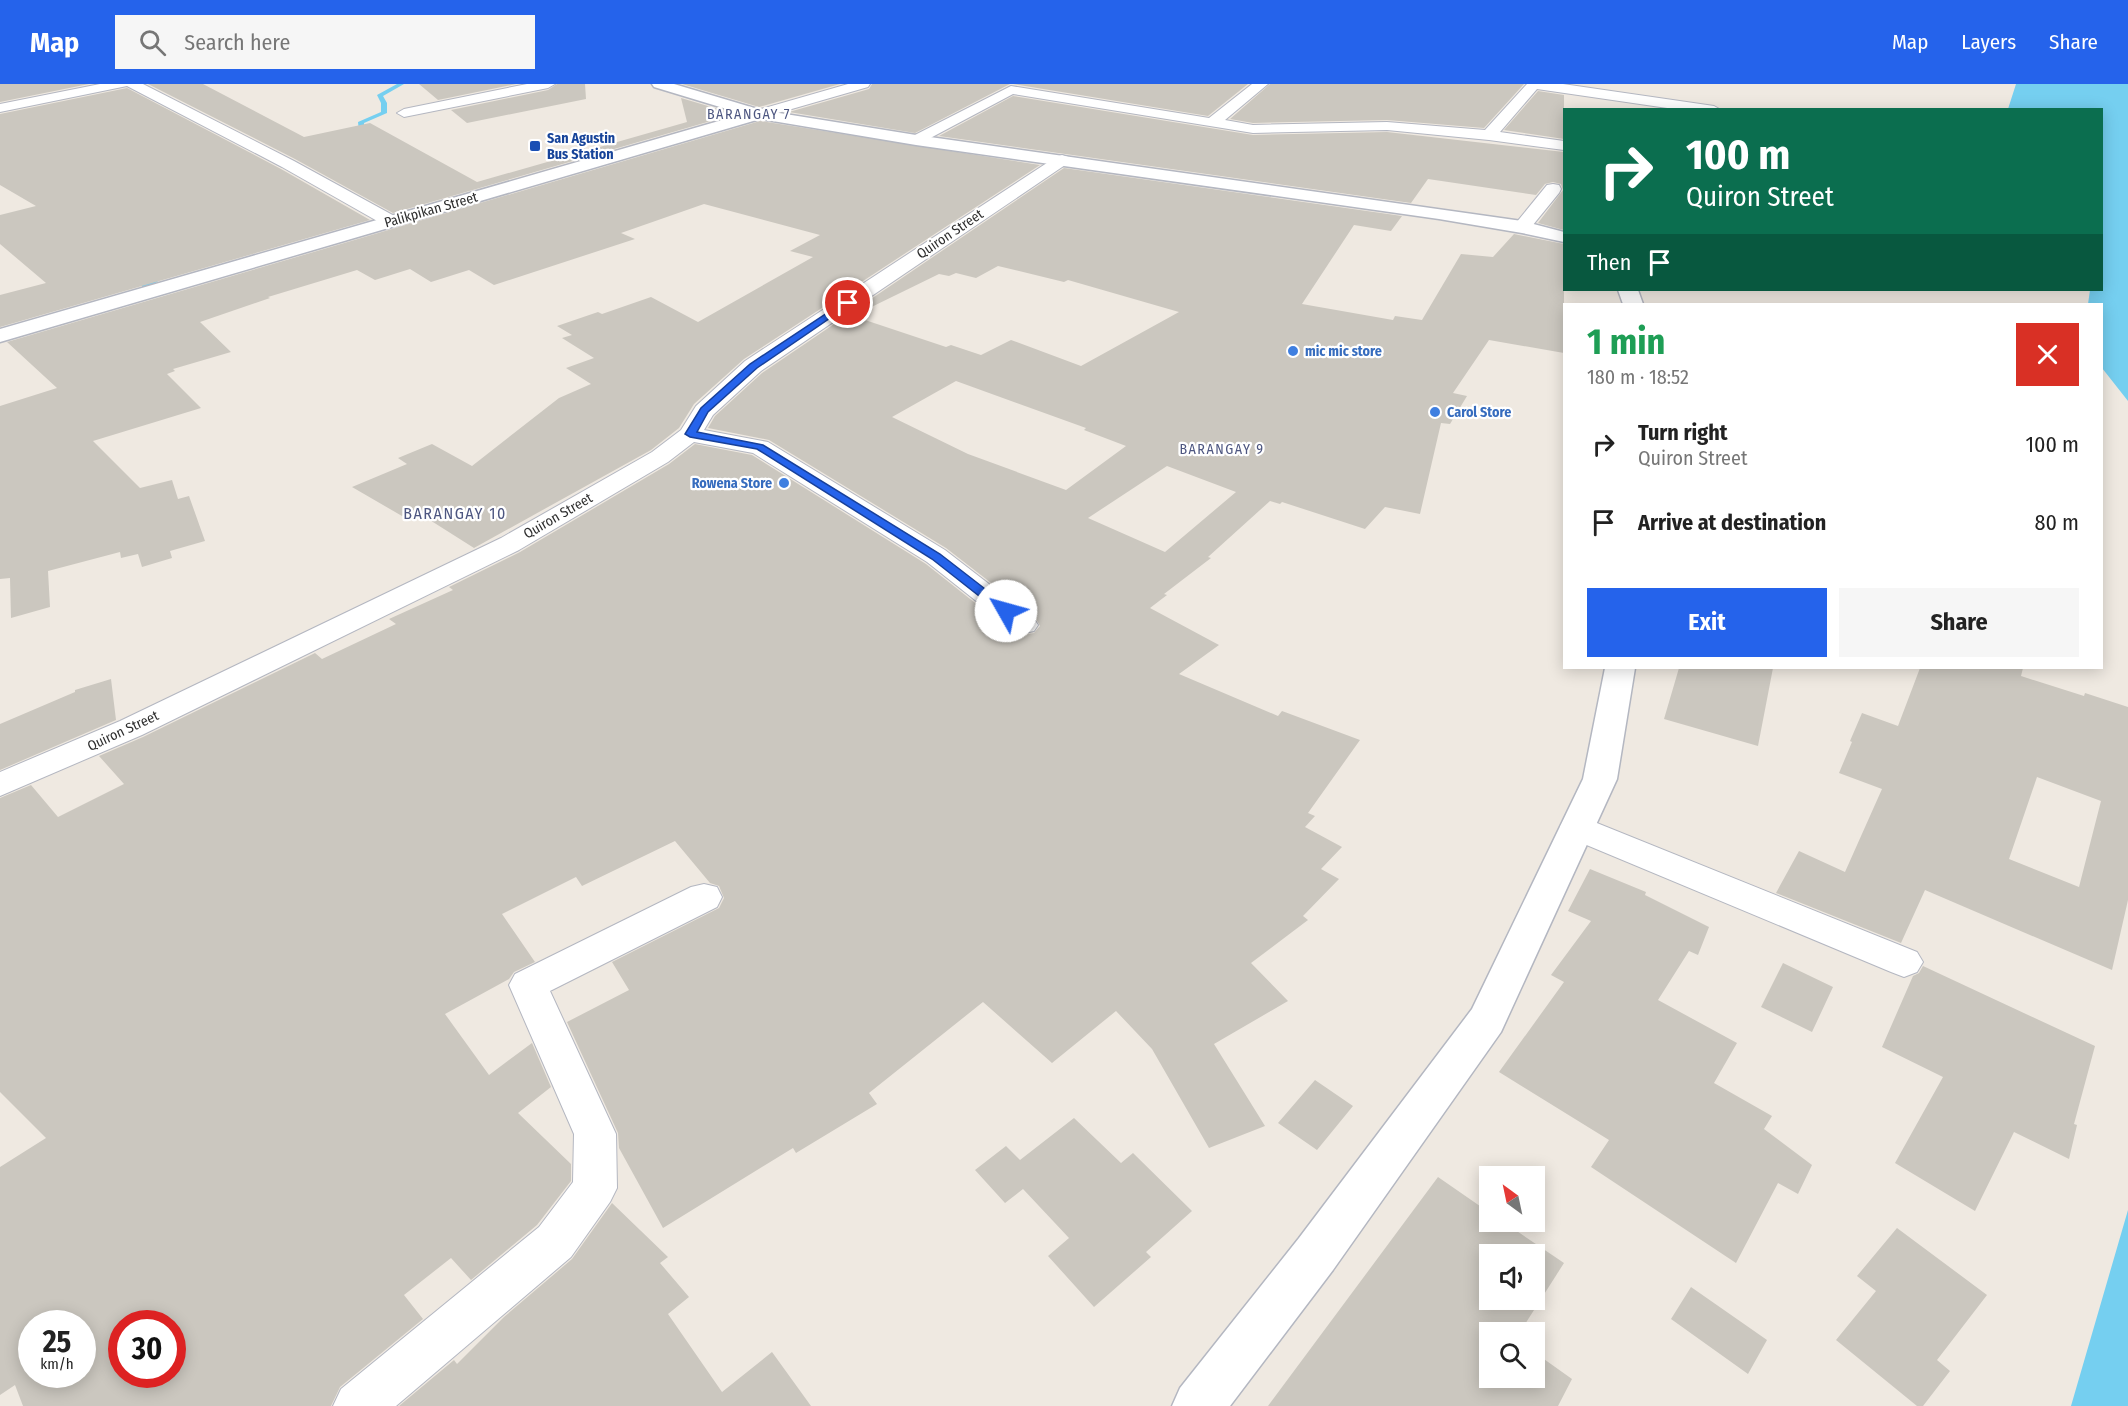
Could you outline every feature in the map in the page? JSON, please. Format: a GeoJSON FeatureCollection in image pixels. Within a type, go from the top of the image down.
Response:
{"type":"FeatureCollection","features":[{"type":"Feature","properties":{"kind":"street"},"geometry":{"type":"LineString","coordinates":[[0,108],[121,84]]}},
{"type":"Feature","properties":{"kind":"street"},"geometry":{"type":"LineString","coordinates":[[132,84],[288,164],[392,222]]}},
{"type":"Feature","properties":{"kind":"street"},"geometry":{"type":"LineString","coordinates":[[404,113],[548,84]]}},
{"type":"Feature","properties":{"kind":"street"},"geometry":{"type":"LineString","coordinates":[[659,84],[759,114],[916,140],[1522,227],[1563,237]]}},
{"type":"Feature","properties":{"kind":"street","name":"Palikpikan Street"},"geometry":{"type":"LineString","coordinates":[[0,336],[863,84]]}},
{"type":"Feature","properties":{"kind":"street"},"geometry":{"type":"LineString","coordinates":[[1213,122],[1261,84]]}},
{"type":"Feature","properties":{"kind":"street"},"geometry":{"type":"LineString","coordinates":[[1489,135],[1534,84],[1700,108]]}},
{"type":"Feature","properties":{"kind":"street"},"geometry":{"type":"LineString","coordinates":[[916,140],[1017,87],[1253,129],[1387,126],[1489,135],[1563,145]]}},
{"type":"Feature","properties":{"kind":"street","name":"Quiron Street"},"geometry":{"type":"LineString","coordinates":[[0,785],[131,729],[510,544],[660,457],[690,434],[704,411],[753,366],[1062,160]]}},
{"type":"Feature","properties":{"kind":"street"},"geometry":{"type":"LineString","coordinates":[[1522,227],[1553,189]]}},
{"type":"Feature","properties":{"kind":"street"},"geometry":{"type":"LineString","coordinates":[[690,434],[760,447],[936,556],[1024,625]]}},
{"type":"Feature","properties":{"kind":"street"},"geometry":{"type":"LineString","coordinates":[[1198,1406],[1316,1254],[1487,1020],[1600,779],[1620,669]]}},
{"type":"Feature","properties":{"kind":"street"},"geometry":{"type":"LineString","coordinates":[[1577,827],[1904,962]]}},
{"type":"Feature","properties":{"kind":"street"},"geometry":{"type":"LineString","coordinates":[[358,1406],[555,1242],[595,1188],[595,1134],[528,985],[704,897]]}},
{"type":"Feature","properties":{"kind":"water"},"geometry":{"type":"Polygon","coordinates":[[[2016,84],[2128,84],[2128,401],[2103,369],[2103,303],[2088,303],[2090,291],[2103,291],[2103,108],[2008,108],[2016,84]]]}},
{"type":"Feature","properties":{"kind":"water"},"geometry":{"type":"Polygon","coordinates":[[[2128,1210],[2128,1406],[2071,1406],[2128,1210]]]}},
{"type":"Feature","properties":{"kind":"building"},"geometry":{"type":"Polygon","coordinates":[[[0,84],[89,84],[0,102],[0,84]]]}},
{"type":"Feature","properties":{"kind":"building"},"geometry":{"type":"Polygon","coordinates":[[[148,84],[203,84],[304,137],[370,123],[477,182],[687,122],[681,98],[735,114],[393,213],[295,159],[148,84]]]}},
{"type":"Feature","properties":{"kind":"building"},"geometry":{"type":"Polygon","coordinates":[[[419,84],[516,84],[438,100],[419,84]]]}},
{"type":"Feature","properties":{"kind":"building"},"geometry":{"type":"Polygon","coordinates":[[[557,84],[585,84],[586,99],[467,123],[451,110],[548,90],[557,84]]]}},
{"type":"Feature","properties":{"kind":"building"},"geometry":{"type":"Polygon","coordinates":[[[682,84],[840,84],[759,107],[682,84]]]}},
{"type":"Feature","properties":{"kind":"building"},"geometry":{"type":"Polygon","coordinates":[[[872,84],[1010,84],[915,133],[789,112],[869,89],[872,84]]]}},
{"type":"Feature","properties":{"kind":"building"},"geometry":{"type":"Polygon","coordinates":[[[1013,84],[1248,84],[1208,116],[1013,84]]]}},
{"type":"Feature","properties":{"kind":"building"},"geometry":{"type":"Polygon","coordinates":[[[1270,84],[1524,84],[1484,128],[1387,120],[1253,123],[1230,119],[1270,84]]]}},
{"type":"Feature","properties":{"kind":"building"},"geometry":{"type":"Polygon","coordinates":[[[127,88],[281,169],[370,220],[0,327],[0,295],[46,283],[0,244],[0,215],[36,206],[0,185],[0,114],[127,88]]]}},
{"type":"Feature","properties":{"kind":"building"},"geometry":{"type":"Polygon","coordinates":[[[1538,91],[1564,95],[1563,139],[1504,130],[1538,91]]]}},
{"type":"Feature","properties":{"kind":"building"},"geometry":{"type":"Polygon","coordinates":[[[1013,96],[1253,135],[1387,132],[1563,152],[1563,190],[1561,184],[1553,182],[1545,184],[1536,195],[1428,179],[1411,203],[939,136],[1013,96]]]}},
{"type":"Feature","properties":{"kind":"building"},"geometry":{"type":"Polygon","coordinates":[[[760,121],[1040,165],[744,359],[694,404],[679,428],[651,450],[474,548],[414,510],[402,516],[352,487],[407,464],[398,458],[432,444],[472,466],[559,398],[591,384],[566,368],[594,358],[562,338],[572,335],[557,326],[651,297],[698,322],[813,257],[790,251],[820,235],[704,204],[621,233],[635,239],[494,285],[469,270],[431,282],[410,269],[375,280],[357,270],[268,297],[270,298],[200,322],[231,352],[173,369],[175,371],[167,374],[201,408],[93,441],[140,488],[172,480],[178,499],[189,496],[205,541],[170,551],[172,558],[142,567],[138,554],[121,558],[120,552],[48,571],[50,607],[11,618],[10,578],[0,579],[0,406],[57,388],[7,342],[760,121]]]}},
{"type":"Feature","properties":{"kind":"building"},"geometry":{"type":"Polygon","coordinates":[[[1064,168],[1402,216],[1391,231],[1354,225],[1302,304],[1393,320],[1395,316],[1422,320],[1461,254],[1493,257],[1514,234],[1563,244],[1563,353],[1489,340],[1453,393],[1467,396],[1450,424],[1441,423],[1420,514],[1385,507],[1365,529],[1282,502],[1280,504],[1270,501],[1208,557],[1211,558],[1164,594],[1167,595],[1150,608],[1219,645],[1179,674],[1278,716],[1282,711],[1360,740],[1308,813],[1315,816],[1305,827],[1342,847],[1321,869],[1339,879],[1303,916],[1308,920],[1251,963],[1288,1001],[1214,1044],[1265,1126],[1209,1148],[1152,1049],[1116,1011],[1052,1063],[983,1002],[869,1093],[877,1104],[796,1153],[793,1148],[663,1228],[619,1148],[618,1133],[567,1022],[629,990],[612,962],[719,908],[724,898],[719,886],[710,883],[675,841],[582,886],[576,877],[502,914],[535,962],[514,972],[509,979],[445,1014],[489,1075],[532,1043],[551,1087],[518,1113],[571,1164],[571,1181],[537,1225],[471,1280],[451,1258],[404,1295],[423,1319],[340,1387],[331,1406],[23,1406],[15,1385],[0,1395],[0,1167],[46,1138],[0,1092],[0,798],[31,785],[58,817],[124,784],[99,756],[315,653],[322,659],[396,624],[389,619],[453,590],[449,587],[520,552],[669,464],[695,444],[752,455],[926,564],[1013,633],[1024,635],[1034,633],[1040,626],[1035,617],[946,548],[769,440],[708,428],[715,416],[762,373],[1064,168]],[[998,266],[976,278],[956,273],[949,276],[939,274],[853,316],[946,347],[951,345],[981,355],[1011,340],[1081,366],[1179,312],[1068,280],[1064,282],[998,266]],[[956,381],[892,417],[968,454],[1066,490],[1126,446],[1084,430],[1086,428],[956,381]],[[1167,466],[1088,518],[1165,552],[1236,492],[1167,466]]]}},
{"type":"Feature","properties":{"kind":"building"},"geometry":{"type":"Polygon","coordinates":[[[1563,190],[1563,230],[1538,223],[1563,190]]]}},
{"type":"Feature","properties":{"kind":"building"},"geometry":{"type":"Polygon","coordinates":[[[1679,669],[1773,669],[1758,746],[1664,719],[1679,669]]]}},
{"type":"Feature","properties":{"kind":"building"},"geometry":{"type":"Polygon","coordinates":[[[1920,669],[2023,669],[2021,676],[2128,707],[2128,900],[2112,970],[1925,890],[1901,943],[1776,893],[1799,851],[1845,872],[1882,789],[1839,773],[1862,713],[1898,726],[1920,669]],[[2037,777],[2009,859],[2079,887],[2101,801],[2037,777]]]}},
{"type":"Feature","properties":{"kind":"building"},"geometry":{"type":"Polygon","coordinates":[[[111,679],[116,720],[0,770],[0,724],[75,692],[75,690],[111,679]]]}},
{"type":"Feature","properties":{"kind":"building"},"geometry":{"type":"Polygon","coordinates":[[[1590,869],[1646,892],[1645,895],[1709,927],[1698,955],[1689,951],[1658,1000],[1737,1043],[1714,1083],[1772,1116],[1764,1129],[1812,1165],[1798,1194],[1778,1183],[1736,1263],[1591,1167],[1609,1140],[1499,1072],[1564,982],[1551,975],[1591,921],[1568,911],[1590,869]]]}},
{"type":"Feature","properties":{"kind":"building"},"geometry":{"type":"Polygon","coordinates":[[[1783,963],[1833,987],[1812,1032],[1761,1007],[1783,963]]]}},
{"type":"Feature","properties":{"kind":"building"},"geometry":{"type":"Polygon","coordinates":[[[1923,966],[2095,1046],[2074,1124],[2077,1125],[2069,1159],[2014,1132],[1975,1211],[1895,1163],[1943,1077],[1882,1047],[1913,976],[1919,973],[1923,966]]]}},
{"type":"Feature","properties":{"kind":"building"},"geometry":{"type":"Polygon","coordinates":[[[1315,1080],[1353,1106],[1317,1150],[1278,1123],[1315,1080]]]}},
{"type":"Feature","properties":{"kind":"building"},"geometry":{"type":"Polygon","coordinates":[[[1074,1118],[1121,1163],[1133,1153],[1192,1211],[1146,1252],[1151,1257],[1094,1307],[1048,1256],[1069,1238],[1023,1189],[1005,1203],[975,1170],[1006,1146],[1020,1160],[1074,1118]]]}},
{"type":"Feature","properties":{"kind":"building"},"geometry":{"type":"Polygon","coordinates":[[[1438,1177],[1479,1205],[1479,1232],[1518,1232],[1536,1244],[1479,1244],[1479,1310],[1534,1310],[1526,1322],[1479,1322],[1479,1388],[1545,1388],[1545,1360],[1572,1379],[1558,1406],[1268,1406],[1438,1177]]]}},
{"type":"Feature","properties":{"kind":"building"},"geometry":{"type":"Polygon","coordinates":[[[612,1203],[668,1257],[660,1263],[689,1297],[668,1314],[722,1392],[772,1352],[811,1406],[399,1406],[454,1360],[457,1364],[504,1317],[572,1259],[612,1203]]]}},
{"type":"Feature","properties":{"kind":"building"},"geometry":{"type":"Polygon","coordinates":[[[1897,1228],[1987,1295],[1937,1360],[1950,1371],[1923,1406],[1917,1406],[1836,1340],[1876,1291],[1857,1276],[1897,1228]]]}},
{"type":"Feature","properties":{"kind":"building"},"geometry":{"type":"Polygon","coordinates":[[[1545,1250],[1564,1263],[1545,1293],[1545,1250]]]}},
{"type":"Feature","properties":{"kind":"building"},"geometry":{"type":"Polygon","coordinates":[[[1691,1287],[1767,1340],[1748,1374],[1671,1319],[1691,1287]]]}},
{"type":"Feature","properties":{"kind":"waterway"},"geometry":{"type":"LineString","coordinates":[[362,140],[361,122],[384,113],[384,103],[380,95],[401,84]]}},
{"type":"Feature","properties":{"kind":"waterway"},"geometry":{"type":"LineString","coordinates":[[145,286],[163,275]]}},
{"type":"Feature","properties":{"kind":"place","name":"San Agustin Bus Station"},"geometry":{"type":"Point","coordinates":[535,146]}},
{"type":"Feature","properties":{"kind":"place","name":"mic mic store"},"geometry":{"type":"Point","coordinates":[1293,351]}},
{"type":"Feature","properties":{"kind":"place","name":"Carol Store"},"geometry":{"type":"Point","coordinates":[1435,412]}},
{"type":"Feature","properties":{"kind":"place","name":"Rowena Store"},"geometry":{"type":"Point","coordinates":[784,483]}},
{"type":"Feature","properties":{"kind":"district","name":"BARANGAY 7"},"geometry":{"type":"Point","coordinates":[749,114]}},
{"type":"Feature","properties":{"kind":"district","name":"BARANGAY 9"},"geometry":{"type":"Point","coordinates":[1222,449]}},
{"type":"Feature","properties":{"kind":"district","name":"BARANGAY 10"},"geometry":{"type":"Point","coordinates":[455,513]}},
{"type":"Feature","properties":{"kind":"route"},"geometry":{"type":"LineString","coordinates":[[848,303],[753,366],[704,411],[690,434],[760,447],[936,556],[1006,611]]}}]}
